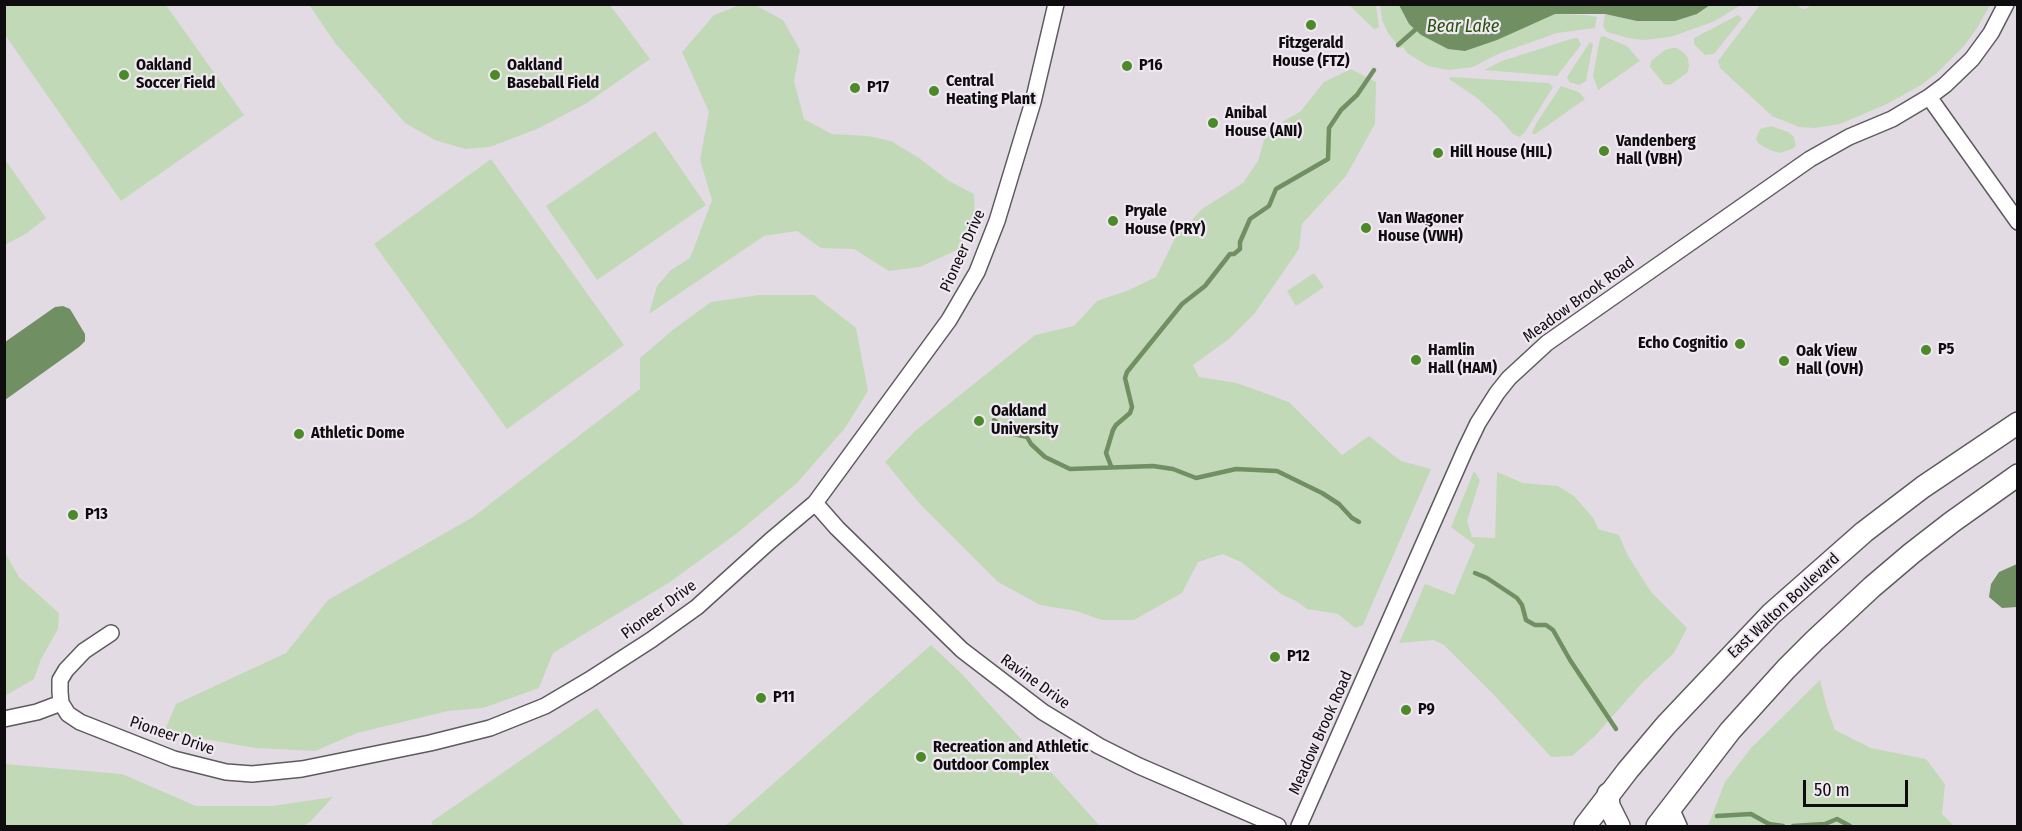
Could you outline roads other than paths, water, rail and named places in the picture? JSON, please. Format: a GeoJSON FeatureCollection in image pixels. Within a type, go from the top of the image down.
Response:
{"type":"FeatureCollection","features":[{"type":"Feature","properties":{"kind":"main road","name":"East Walton Boulevard"},"geometry":{"type":"LineString","coordinates":[[1585,826],[1608,794],[1718,668],[1800,587],[1894,509],[2018,423]]}},
{"type":"Feature","properties":{"kind":"main road"},"geometry":{"type":"LineString","coordinates":[[1657,826],[1675,817],[1707,760],[1756,701],[1828,628],[1912,553],[2018,475]]}},
{"type":"Feature","properties":{"kind":"main road"},"geometry":{"type":"LineString","coordinates":[[1608,794],[1609,806],[1619,826]]}},
{"type":"Feature","properties":{"kind":"street","name":"Pioneer Drive"},"geometry":{"type":"LineString","coordinates":[[61,703],[68,714],[80,722],[174,759],[226,772],[269,773],[302,770],[463,735],[515,719],[545,706],[589,680],[697,607],[815,503],[950,320],[976,272],[1006,194],[1044,61],[1056,4]]}},
{"type":"Feature","properties":{"kind":"street","name":"Meadow Brook Road"},"geometry":{"type":"LineString","coordinates":[[1299,826],[1465,450],[1478,423],[1509,378],[1547,343],[1810,159],[1842,141],[1892,119],[1929,97],[1959,73],[1972,59],[1994,28],[2006,4]]}},
{"type":"Feature","properties":{"kind":"street"},"geometry":{"type":"LineString","coordinates":[[1929,97],[2018,222]]}},
{"type":"Feature","properties":{"kind":"street","name":"Ravine Drive"},"geometry":{"type":"LineString","coordinates":[[815,503],[837,528],[962,650],[1043,712],[1099,746],[1139,766],[1278,826]]}},
{"type":"Feature","properties":{"kind":"street"},"geometry":{"type":"LineString","coordinates":[[4,719],[37,712],[61,703],[60,680],[66,670],[84,651],[111,633]]}},
{"type":"Feature","properties":{"kind":"water","name":"Bear Lake"},"geometry":{"type":"Polygon","coordinates":[[[1399,4],[1710,5],[1697,14],[1675,21],[1637,21],[1605,14],[1555,14],[1497,40],[1465,51],[1448,49],[1421,35],[1409,24],[1399,4]]]}},
{"type":"Feature","properties":{"kind":"water"},"geometry":{"type":"Polygon","coordinates":[[[63,306],[70,309],[85,334],[85,341],[5,400],[5,342],[55,307],[63,306]]]}},
{"type":"Feature","properties":{"kind":"water"},"geometry":{"type":"Polygon","coordinates":[[[2017,564],[2017,607],[2002,608],[1989,597],[1991,584],[1999,572],[2017,564]]]}},
{"type":"Feature","properties":{"kind":"waterway"},"geometry":{"type":"LineString","coordinates":[[1398,45],[1415,30]]}},
{"type":"Feature","properties":{"kind":"waterway"},"geometry":{"type":"LineString","coordinates":[[1111,466],[1106,453],[1113,430],[1130,413],[1132,407],[1125,378],[1127,372],[1182,304],[1205,286],[1230,254],[1240,249],[1240,242],[1250,219],[1269,206],[1276,189],[1328,159],[1329,128],[1341,110],[1357,95],[1374,70]]}},
{"type":"Feature","properties":{"kind":"waterway"},"geometry":{"type":"LineString","coordinates":[[994,420],[1014,434],[1027,437],[1045,457],[1070,469],[1153,466],[1173,469],[1196,478],[1236,469],[1277,471],[1322,493],[1339,504],[1359,522]]}},
{"type":"Feature","properties":{"kind":"waterway"},"geometry":{"type":"LineString","coordinates":[[1475,573],[1487,578],[1517,598],[1522,605],[1526,620],[1535,625],[1546,625],[1553,630],[1616,729]]}},
{"type":"Feature","properties":{"kind":"waterway"},"geometry":{"type":"LineString","coordinates":[[1717,816],[1751,814],[1769,824],[1783,826]]}},
{"type":"Feature","properties":{"kind":"waterway"},"geometry":{"type":"LineString","coordinates":[[1793,826],[1825,824],[1837,819],[1850,826]]}},
{"type":"Feature","properties":{"kind":"place","name":"Fitzgerald House (FTZ)"},"geometry":{"type":"Point","coordinates":[1311,25]}},
{"type":"Feature","properties":{"kind":"place","name":"P16"},"geometry":{"type":"Point","coordinates":[1127,66]}},
{"type":"Feature","properties":{"kind":"place","name":"Oakland Soccer Field"},"geometry":{"type":"Point","coordinates":[124,75]}},
{"type":"Feature","properties":{"kind":"place","name":"Oakland Baseball Field"},"geometry":{"type":"Point","coordinates":[495,75]}},
{"type":"Feature","properties":{"kind":"place","name":"P17"},"geometry":{"type":"Point","coordinates":[855,88]}},
{"type":"Feature","properties":{"kind":"place","name":"Central Heating Plant"},"geometry":{"type":"Point","coordinates":[934,91]}},
{"type":"Feature","properties":{"kind":"place","name":"Anibal House (ANI)"},"geometry":{"type":"Point","coordinates":[1213,123]}},
{"type":"Feature","properties":{"kind":"place","name":"Vandenberg Hall (VBH)"},"geometry":{"type":"Point","coordinates":[1604,151]}},
{"type":"Feature","properties":{"kind":"place","name":"Hill House (HIL)"},"geometry":{"type":"Point","coordinates":[1438,153]}},
{"type":"Feature","properties":{"kind":"place","name":"Pryale House (PRY)"},"geometry":{"type":"Point","coordinates":[1113,221]}},
{"type":"Feature","properties":{"kind":"place","name":"Van Wagoner House (VWH)"},"geometry":{"type":"Point","coordinates":[1366,228]}},
{"type":"Feature","properties":{"kind":"place","name":"Echo Cognitio"},"geometry":{"type":"Point","coordinates":[1740,344]}},
{"type":"Feature","properties":{"kind":"place","name":"P5"},"geometry":{"type":"Point","coordinates":[1926,350]}},
{"type":"Feature","properties":{"kind":"place","name":"Hamlin Hall (HAM)"},"geometry":{"type":"Point","coordinates":[1416,360]}},
{"type":"Feature","properties":{"kind":"place","name":"Oak View Hall (OVH)"},"geometry":{"type":"Point","coordinates":[1784,361]}},
{"type":"Feature","properties":{"kind":"place","name":"Oakland University"},"geometry":{"type":"Point","coordinates":[979,421]}},
{"type":"Feature","properties":{"kind":"place","name":"Athletic Dome"},"geometry":{"type":"Point","coordinates":[299,434]}},
{"type":"Feature","properties":{"kind":"place","name":"P13"},"geometry":{"type":"Point","coordinates":[73,515]}},
{"type":"Feature","properties":{"kind":"place","name":"P12"},"geometry":{"type":"Point","coordinates":[1275,657]}},
{"type":"Feature","properties":{"kind":"place","name":"P11"},"geometry":{"type":"Point","coordinates":[761,698]}},
{"type":"Feature","properties":{"kind":"place","name":"P9"},"geometry":{"type":"Point","coordinates":[1406,710]}},
{"type":"Feature","properties":{"kind":"place","name":"Recreation and Athletic Outdoor Complex"},"geometry":{"type":"Point","coordinates":[921,757]}}]}
